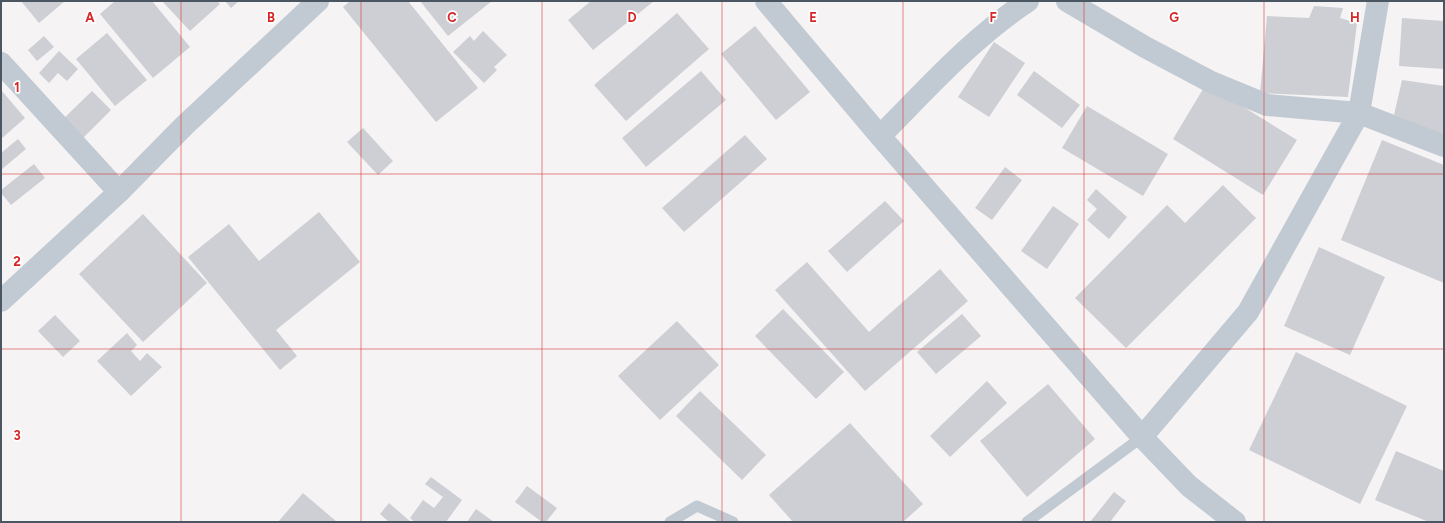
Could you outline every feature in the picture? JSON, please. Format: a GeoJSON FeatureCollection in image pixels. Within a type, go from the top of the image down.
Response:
{"type":"FeatureCollection","features":[{"type":"Feature","properties":{"kind":"street"},"geometry":{"type":"LineString","coordinates":[[1,301],[119,192],[185,125],[318,1]]}},
{"type":"Feature","properties":{"kind":"street"},"geometry":{"type":"LineString","coordinates":[[766,1],[880,136],[1142,437],[1189,486],[1235,522]]}},
{"type":"Feature","properties":{"kind":"street"},"geometry":{"type":"LineString","coordinates":[[880,136],[965,51],[1007,15],[1028,1]]}},
{"type":"Feature","properties":{"kind":"street"},"geometry":{"type":"LineString","coordinates":[[1068,1],[1145,47],[1211,82],[1267,105],[1359,113],[1444,146]]}},
{"type":"Feature","properties":{"kind":"street"},"geometry":{"type":"LineString","coordinates":[[1142,437],[1248,312],[1359,113],[1378,1]]}},
{"type":"Feature","properties":{"kind":"street"},"geometry":{"type":"LineString","coordinates":[[1,62],[119,192]]}},
{"type":"Feature","properties":{"kind":"lane"},"geometry":{"type":"LineString","coordinates":[[1027,522],[1142,437]]}},
{"type":"Feature","properties":{"kind":"lane"},"geometry":{"type":"LineString","coordinates":[[670,522],[697,506],[733,522]]}},
{"type":"Feature","properties":{"kind":"building"},"geometry":{"type":"Polygon","coordinates":[[[21,1],[65,1],[39,23],[21,1]]]}},
{"type":"Feature","properties":{"kind":"building"},"geometry":{"type":"Polygon","coordinates":[[[115,1],[152,1],[190,47],[153,78],[100,14],[115,1]]]}},
{"type":"Feature","properties":{"kind":"building"},"geometry":{"type":"Polygon","coordinates":[[[162,1],[217,1],[220,4],[190,31],[162,1]]]}},
{"type":"Feature","properties":{"kind":"building"},"geometry":{"type":"Polygon","coordinates":[[[225,1],[239,1],[231,8],[225,1]]]}},
{"type":"Feature","properties":{"kind":"building"},"geometry":{"type":"Polygon","coordinates":[[[350,1],[408,1],[478,88],[436,122],[343,7],[350,1]]]}},
{"type":"Feature","properties":{"kind":"building"},"geometry":{"type":"Polygon","coordinates":[[[420,1],[492,1],[448,36],[420,1]]]}},
{"type":"Feature","properties":{"kind":"building"},"geometry":{"type":"Polygon","coordinates":[[[591,1],[654,1],[593,50],[568,20],[591,1]]]}},
{"type":"Feature","properties":{"kind":"building"},"geometry":{"type":"Polygon","coordinates":[[[1314,6],[1343,8],[1340,18],[1357,23],[1348,97],[1260,93],[1267,16],[1309,18],[1314,6]]]}},
{"type":"Feature","properties":{"kind":"building"},"geometry":{"type":"Polygon","coordinates":[[[677,13],[709,49],[626,121],[594,85],[677,13]]]}},
{"type":"Feature","properties":{"kind":"building"},"geometry":{"type":"Polygon","coordinates":[[[1402,18],[1444,21],[1444,69],[1399,66],[1402,18]]]}},
{"type":"Feature","properties":{"kind":"building"},"geometry":{"type":"Polygon","coordinates":[[[755,26],[810,92],[776,120],[721,54],[755,26]]]}},
{"type":"Feature","properties":{"kind":"building"},"geometry":{"type":"Polygon","coordinates":[[[483,31],[507,55],[494,67],[497,70],[484,83],[453,52],[470,36],[474,41],[483,31]]]}},
{"type":"Feature","properties":{"kind":"building"},"geometry":{"type":"Polygon","coordinates":[[[107,33],[147,80],[115,106],[76,59],[107,33]]]}},
{"type":"Feature","properties":{"kind":"building"},"geometry":{"type":"Polygon","coordinates":[[[44,36],[54,47],[37,61],[28,50],[44,36]]]}},
{"type":"Feature","properties":{"kind":"building"},"geometry":{"type":"Polygon","coordinates":[[[994,42],[1025,63],[989,117],[958,97],[994,42]]]}},
{"type":"Feature","properties":{"kind":"building"},"geometry":{"type":"Polygon","coordinates":[[[59,51],[78,69],[67,81],[58,73],[49,83],[39,73],[59,51]]]}},
{"type":"Feature","properties":{"kind":"building"},"geometry":{"type":"Polygon","coordinates":[[[701,71],[726,100],[646,167],[622,138],[701,71]]]}},
{"type":"Feature","properties":{"kind":"building"},"geometry":{"type":"Polygon","coordinates":[[[1034,71],[1080,105],[1062,128],[1017,95],[1034,71]]]}},
{"type":"Feature","properties":{"kind":"building"},"geometry":{"type":"Polygon","coordinates":[[[1402,80],[1444,86],[1443,135],[1394,115],[1402,80]]]}},
{"type":"Feature","properties":{"kind":"building"},"geometry":{"type":"Polygon","coordinates":[[[1206,84],[1297,140],[1263,195],[1173,139],[1206,84]]]}},
{"type":"Feature","properties":{"kind":"building"},"geometry":{"type":"Polygon","coordinates":[[[1,90],[25,118],[1,139],[1,90]]]}},
{"type":"Feature","properties":{"kind":"building"},"geometry":{"type":"Polygon","coordinates":[[[92,91],[111,110],[79,142],[60,122],[92,91]]]}},
{"type":"Feature","properties":{"kind":"building"},"geometry":{"type":"Polygon","coordinates":[[[1087,106],[1168,154],[1143,196],[1062,148],[1087,106]]]}},
{"type":"Feature","properties":{"kind":"building"},"geometry":{"type":"Polygon","coordinates":[[[363,128],[393,161],[378,175],[347,142],[363,128]]]}},
{"type":"Feature","properties":{"kind":"building"},"geometry":{"type":"Polygon","coordinates":[[[745,135],[767,159],[684,232],[662,208],[745,135]]]}},
{"type":"Feature","properties":{"kind":"building"},"geometry":{"type":"Polygon","coordinates":[[[18,139],[26,149],[1,170],[1,153],[18,139]]]}},
{"type":"Feature","properties":{"kind":"building"},"geometry":{"type":"Polygon","coordinates":[[[1382,140],[1444,165],[1444,283],[1341,240],[1382,140]]]}},
{"type":"Feature","properties":{"kind":"building"},"geometry":{"type":"Polygon","coordinates":[[[34,164],[45,178],[11,205],[1,193],[1,190],[34,164]]]}},
{"type":"Feature","properties":{"kind":"building"},"geometry":{"type":"Polygon","coordinates":[[[1005,167],[1022,180],[992,220],[975,208],[1005,167]]]}},
{"type":"Feature","properties":{"kind":"building"},"geometry":{"type":"Polygon","coordinates":[[[1223,185],[1256,218],[1126,348],[1075,298],[1167,205],[1185,223],[1223,185]]]}},
{"type":"Feature","properties":{"kind":"building"},"geometry":{"type":"Polygon","coordinates":[[[1096,189],[1127,217],[1109,239],[1087,220],[1097,209],[1087,200],[1096,189]]]}},
{"type":"Feature","properties":{"kind":"building"},"geometry":{"type":"Polygon","coordinates":[[[885,201],[904,221],[847,272],[828,251],[885,201]]]}},
{"type":"Feature","properties":{"kind":"building"},"geometry":{"type":"Polygon","coordinates":[[[1053,206],[1079,224],[1047,269],[1021,251],[1053,206]]]}},
{"type":"Feature","properties":{"kind":"building"},"geometry":{"type":"Polygon","coordinates":[[[319,212],[360,262],[276,330],[297,356],[280,370],[188,257],[229,224],[259,261],[319,212]]]}},
{"type":"Feature","properties":{"kind":"building"},"geometry":{"type":"Polygon","coordinates":[[[143,214],[207,283],[143,342],[79,274],[143,214]]]}},
{"type":"Feature","properties":{"kind":"building"},"geometry":{"type":"Polygon","coordinates":[[[1319,247],[1385,277],[1350,355],[1284,326],[1319,247]]]}},
{"type":"Feature","properties":{"kind":"building"},"geometry":{"type":"Polygon","coordinates":[[[807,262],[869,332],[940,269],[968,301],[865,391],[775,290],[807,262]]]}},
{"type":"Feature","properties":{"kind":"building"},"geometry":{"type":"Polygon","coordinates":[[[783,309],[844,372],[816,399],[755,336],[783,309]]]}},
{"type":"Feature","properties":{"kind":"building"},"geometry":{"type":"Polygon","coordinates":[[[962,314],[981,336],[936,374],[917,352],[962,314]]]}},
{"type":"Feature","properties":{"kind":"building"},"geometry":{"type":"Polygon","coordinates":[[[55,315],[80,341],[63,357],[38,331],[55,315]]]}},
{"type":"Feature","properties":{"kind":"building"},"geometry":{"type":"Polygon","coordinates":[[[677,321],[719,365],[660,420],[618,376],[677,321]]]}},
{"type":"Feature","properties":{"kind":"building"},"geometry":{"type":"Polygon","coordinates":[[[127,333],[137,345],[131,351],[140,361],[147,353],[162,367],[131,396],[97,361],[127,333]]]}},
{"type":"Feature","properties":{"kind":"building"},"geometry":{"type":"Polygon","coordinates":[[[1296,352],[1407,406],[1360,504],[1249,450],[1296,352]]]}},
{"type":"Feature","properties":{"kind":"building"},"geometry":{"type":"Polygon","coordinates":[[[987,381],[1007,403],[950,457],[930,436],[987,381]]]}},
{"type":"Feature","properties":{"kind":"building"},"geometry":{"type":"Polygon","coordinates":[[[1048,384],[1095,439],[1027,497],[980,441],[1048,384]]]}},
{"type":"Feature","properties":{"kind":"building"},"geometry":{"type":"Polygon","coordinates":[[[700,391],[766,455],[742,480],[676,416],[700,391]]]}},
{"type":"Feature","properties":{"kind":"building"},"geometry":{"type":"Polygon","coordinates":[[[850,423],[923,504],[903,522],[793,522],[769,495],[850,423]]]}},
{"type":"Feature","properties":{"kind":"building"},"geometry":{"type":"Polygon","coordinates":[[[1396,451],[1444,471],[1444,522],[1429,522],[1375,500],[1396,451]]]}},
{"type":"Feature","properties":{"kind":"building"},"geometry":{"type":"Polygon","coordinates":[[[431,477],[462,500],[446,522],[415,522],[410,518],[423,500],[434,508],[443,497],[425,484],[431,477]]]}},
{"type":"Feature","properties":{"kind":"building"},"geometry":{"type":"Polygon","coordinates":[[[527,486],[557,508],[546,522],[542,522],[515,502],[527,486]]]}},
{"type":"Feature","properties":{"kind":"building"},"geometry":{"type":"Polygon","coordinates":[[[1114,492],[1126,501],[1110,522],[1090,522],[1114,492]]]}},
{"type":"Feature","properties":{"kind":"building"},"geometry":{"type":"Polygon","coordinates":[[[303,493],[337,522],[278,522],[303,493]]]}},
{"type":"Feature","properties":{"kind":"building"},"geometry":{"type":"Polygon","coordinates":[[[389,503],[411,522],[389,522],[380,514],[389,503]]]}},
{"type":"Feature","properties":{"kind":"building"},"geometry":{"type":"Polygon","coordinates":[[[476,509],[494,522],[467,522],[476,509]]]}}]}
